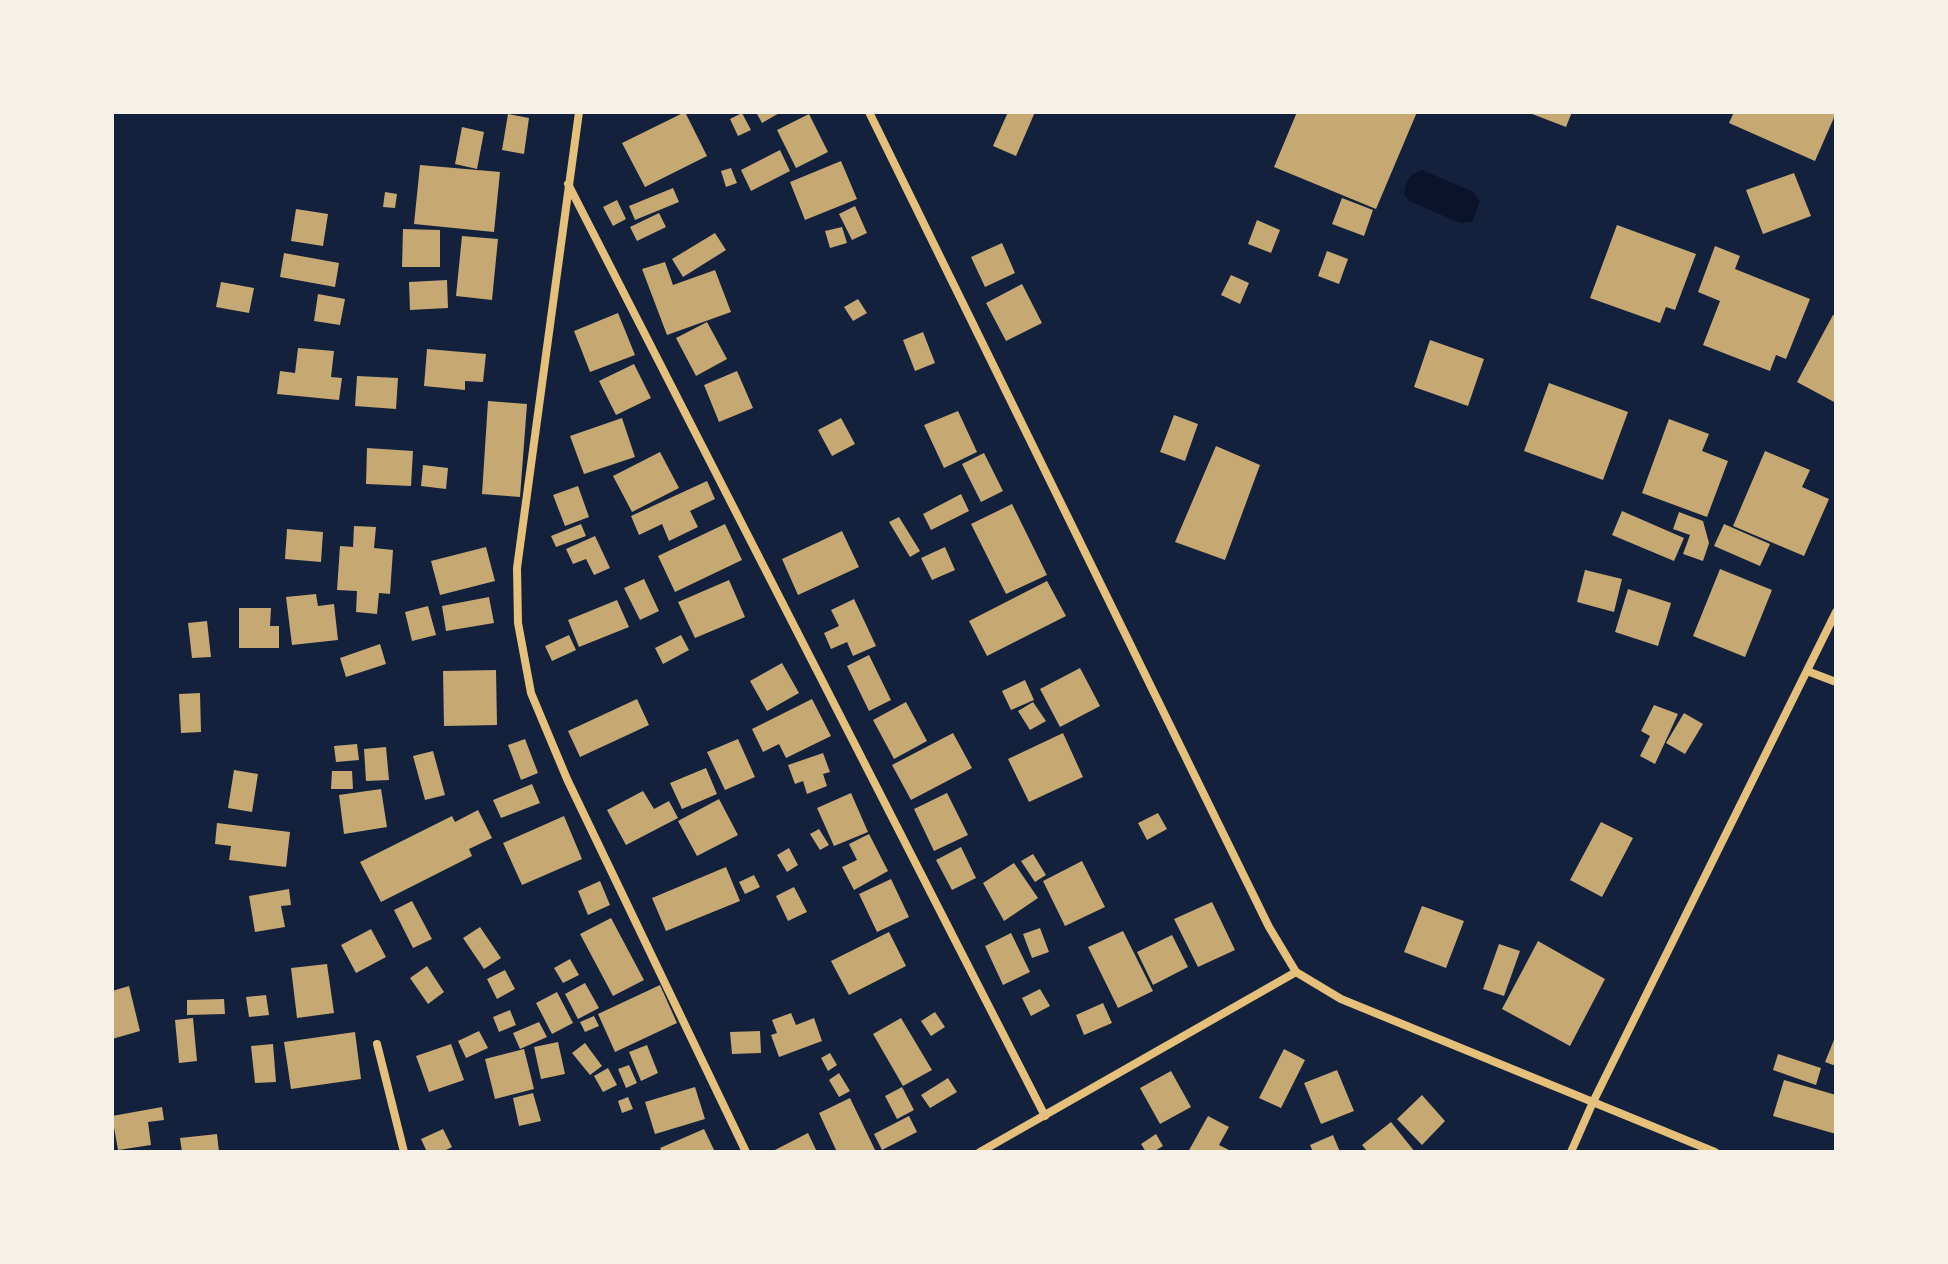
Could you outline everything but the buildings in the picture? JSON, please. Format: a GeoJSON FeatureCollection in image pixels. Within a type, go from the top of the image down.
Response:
{"type":"FeatureCollection","features":[{"type":"Feature","properties":{"kind":"street"},"geometry":{"type":"LineString","coordinates":[[579,112],[517,568],[518,623],[531,693],[561,765],[746,1152]]}},
{"type":"Feature","properties":{"kind":"street"},"geometry":{"type":"LineString","coordinates":[[869,112],[1269,927],[1296,972],[1341,999],[1715,1152]]}},
{"type":"Feature","properties":{"kind":"street"},"geometry":{"type":"LineString","coordinates":[[568,184],[1045,1116]]}},
{"type":"Feature","properties":{"kind":"street"},"geometry":{"type":"LineString","coordinates":[[1571,1152],[1836,612]]}},
{"type":"Feature","properties":{"kind":"street"},"geometry":{"type":"LineString","coordinates":[[1807,671],[1836,682]]}},
{"type":"Feature","properties":{"kind":"street"},"geometry":{"type":"LineString","coordinates":[[980,1152],[1296,972]]}},
{"type":"Feature","properties":{"kind":"street"},"geometry":{"type":"LineString","coordinates":[[377,1044],[404,1152]]}},
{"type":"Feature","properties":{"kind":"water"},"geometry":{"type":"Polygon","coordinates":[[[1422,170],[1474,192],[1480,202],[1472,222],[1460,223],[1409,201],[1404,194],[1407,182],[1422,170]]]}}]}
